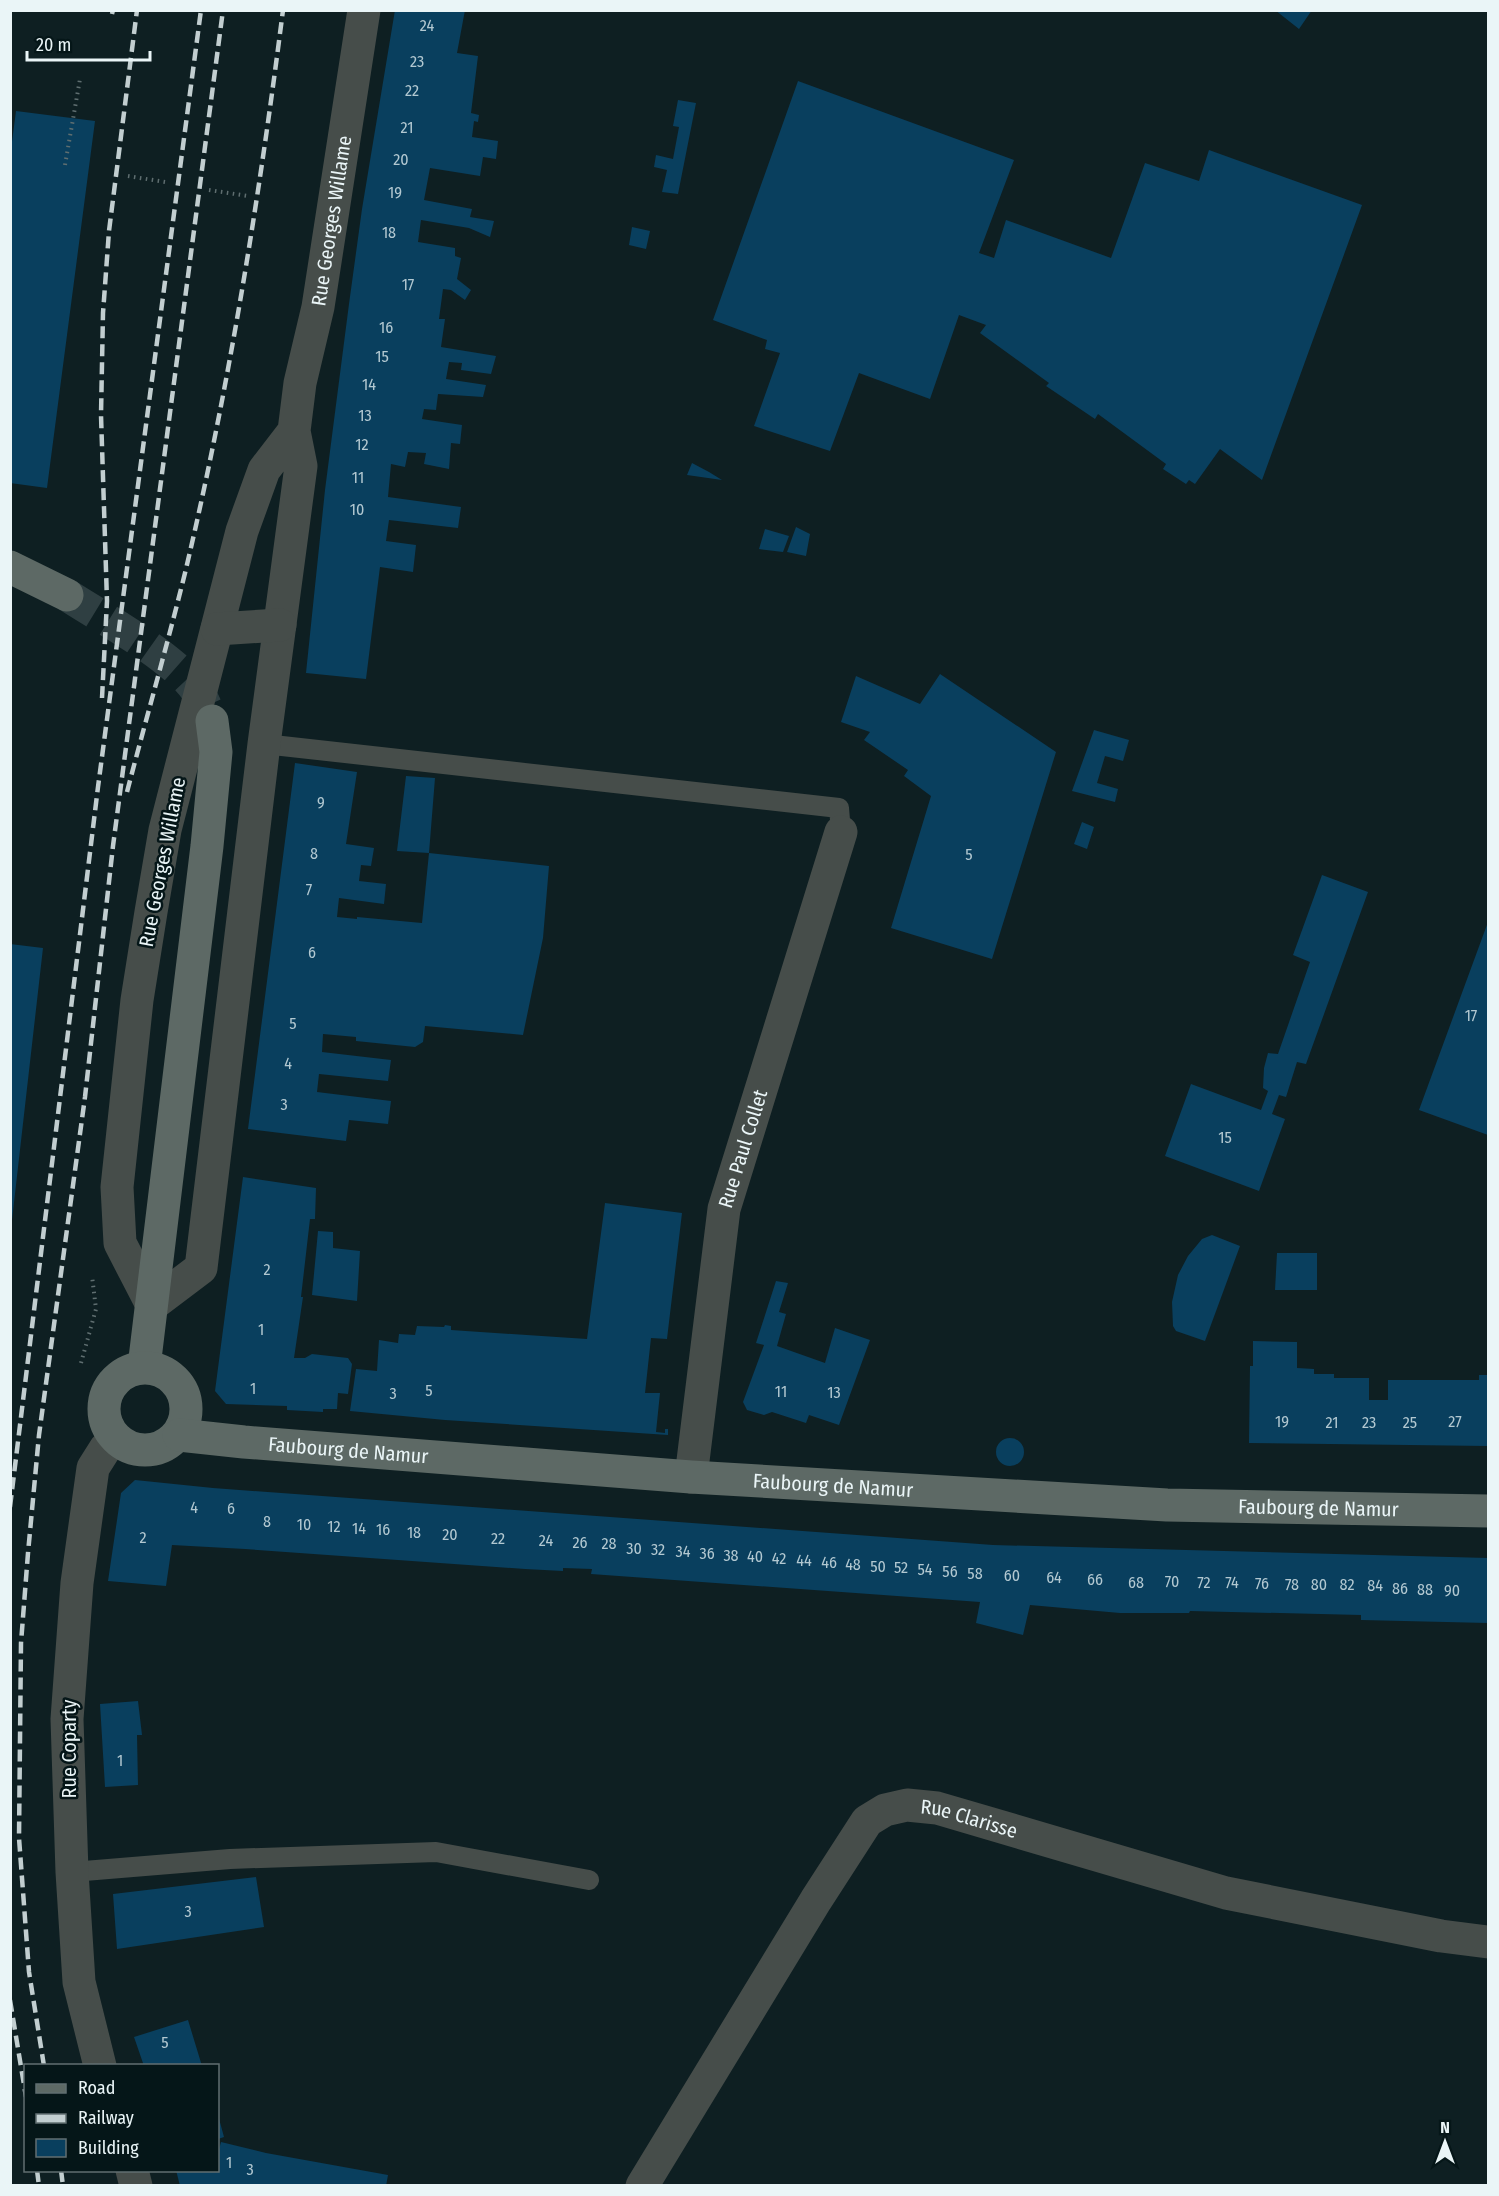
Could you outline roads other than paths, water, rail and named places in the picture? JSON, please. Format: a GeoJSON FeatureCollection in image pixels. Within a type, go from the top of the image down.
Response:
{"type":"FeatureCollection","features":[{"type":"Feature","properties":{"kind":"street","name":"Rue Georges Willame"},"geometry":{"type":"LineString","coordinates":[[152,1305],[201,1268],[264,744],[302,466],[294,431],[300,383],[318,307],[328,251],[364,10]]}},
{"type":"Feature","properties":{"kind":"street","name":"Rue Georges Willame"},"geometry":{"type":"LineString","coordinates":[[152,1305],[120,1243],[117,1187],[137,1000],[165,830],[242,531],[264,470],[294,431]]}},
{"type":"Feature","properties":{"kind":"street"},"geometry":{"type":"LineString","coordinates":[[10,567],[67,595]]}},
{"type":"Feature","properties":{"kind":"street"},"geometry":{"type":"LineString","coordinates":[[218,629],[280,625]]}},
{"type":"Feature","properties":{"kind":"street","name":"Rue Georges Willame"},"geometry":{"type":"LineString","coordinates":[[144,1367],[208,836],[216,752],[212,721]]}},
{"type":"Feature","properties":{"kind":"street","name":"Rue Paul Collet"},"geometry":{"type":"LineString","coordinates":[[691,1477],[724,1209],[841,832]]}},
{"type":"Feature","properties":{"kind":"street"},"geometry":{"type":"LineString","coordinates":[[144,1367],[165,1371],[183,1389],[188,1412],[179,1435],[166,1446],[149,1451],[131,1449],[116,1440],[106,1424],[104,1405],[110,1387],[123,1374],[144,1367]]}},
{"type":"Feature","properties":{"kind":"street","name":"Faubourg de Namur"},"geometry":{"type":"LineString","coordinates":[[179,1435],[691,1477],[1167,1505],[1488,1511]]}},
{"type":"Feature","properties":{"kind":"street","name":"Rue Coparty"},"geometry":{"type":"LineString","coordinates":[[100,2064],[79,1982],[72,1872],[67,1719],[77,1583],[93,1468],[105,1449],[116,1440]]}},
{"type":"Feature","properties":{"kind":"street","name":"Rue Clarisse"},"geometry":{"type":"LineString","coordinates":[[642,2186],[835,1870],[867,1821],[885,1810],[907,1805],[937,1809],[1226,1893],[1441,1936],[1488,1942]]}},
{"type":"Feature","properties":{"kind":"lane"},"geometry":{"type":"LineString","coordinates":[[264,744],[839,808],[841,832]]}},
{"type":"Feature","properties":{"kind":"lane"},"geometry":{"type":"LineString","coordinates":[[72,1872],[230,1859],[436,1852],[589,1880]]}},
{"type":"Feature","properties":{"kind":"tunnel"},"geometry":{"type":"LineString","coordinates":[[67,595],[137,639],[172,665],[197,691],[210,716]]}},
{"type":"Feature","properties":{"kind":"railway"},"geometry":{"type":"LineString","coordinates":[[112,14],[113,10]]}},
{"type":"Feature","properties":{"kind":"railway"},"geometry":{"type":"LineString","coordinates":[[102,698],[107,601],[101,415],[103,313],[109,231],[137,10]]}},
{"type":"Feature","properties":{"kind":"railway"},"geometry":{"type":"LineString","coordinates":[[10,1507],[98,787],[201,10]]}},
{"type":"Feature","properties":{"kind":"railway"},"geometry":{"type":"LineString","coordinates":[[44,2064],[29,1972],[19,1838],[21,1643],[28,1553],[39,1435],[85,1097],[113,846],[223,10]]}},
{"type":"Feature","properties":{"kind":"railway"},"geometry":{"type":"LineString","coordinates":[[127,792],[185,573],[216,434],[242,293],[283,10]]}},
{"type":"Feature","properties":{"kind":"railway"},"geometry":{"type":"LineString","coordinates":[[10,2000],[24,2085]]}},
{"type":"Feature","properties":{"kind":"railway"},"geometry":{"type":"LineString","coordinates":[[37,2172],[39,2186]]}},
{"type":"Feature","properties":{"kind":"railway"},"geometry":{"type":"LineString","coordinates":[[61,2172],[63,2186]]}}]}
